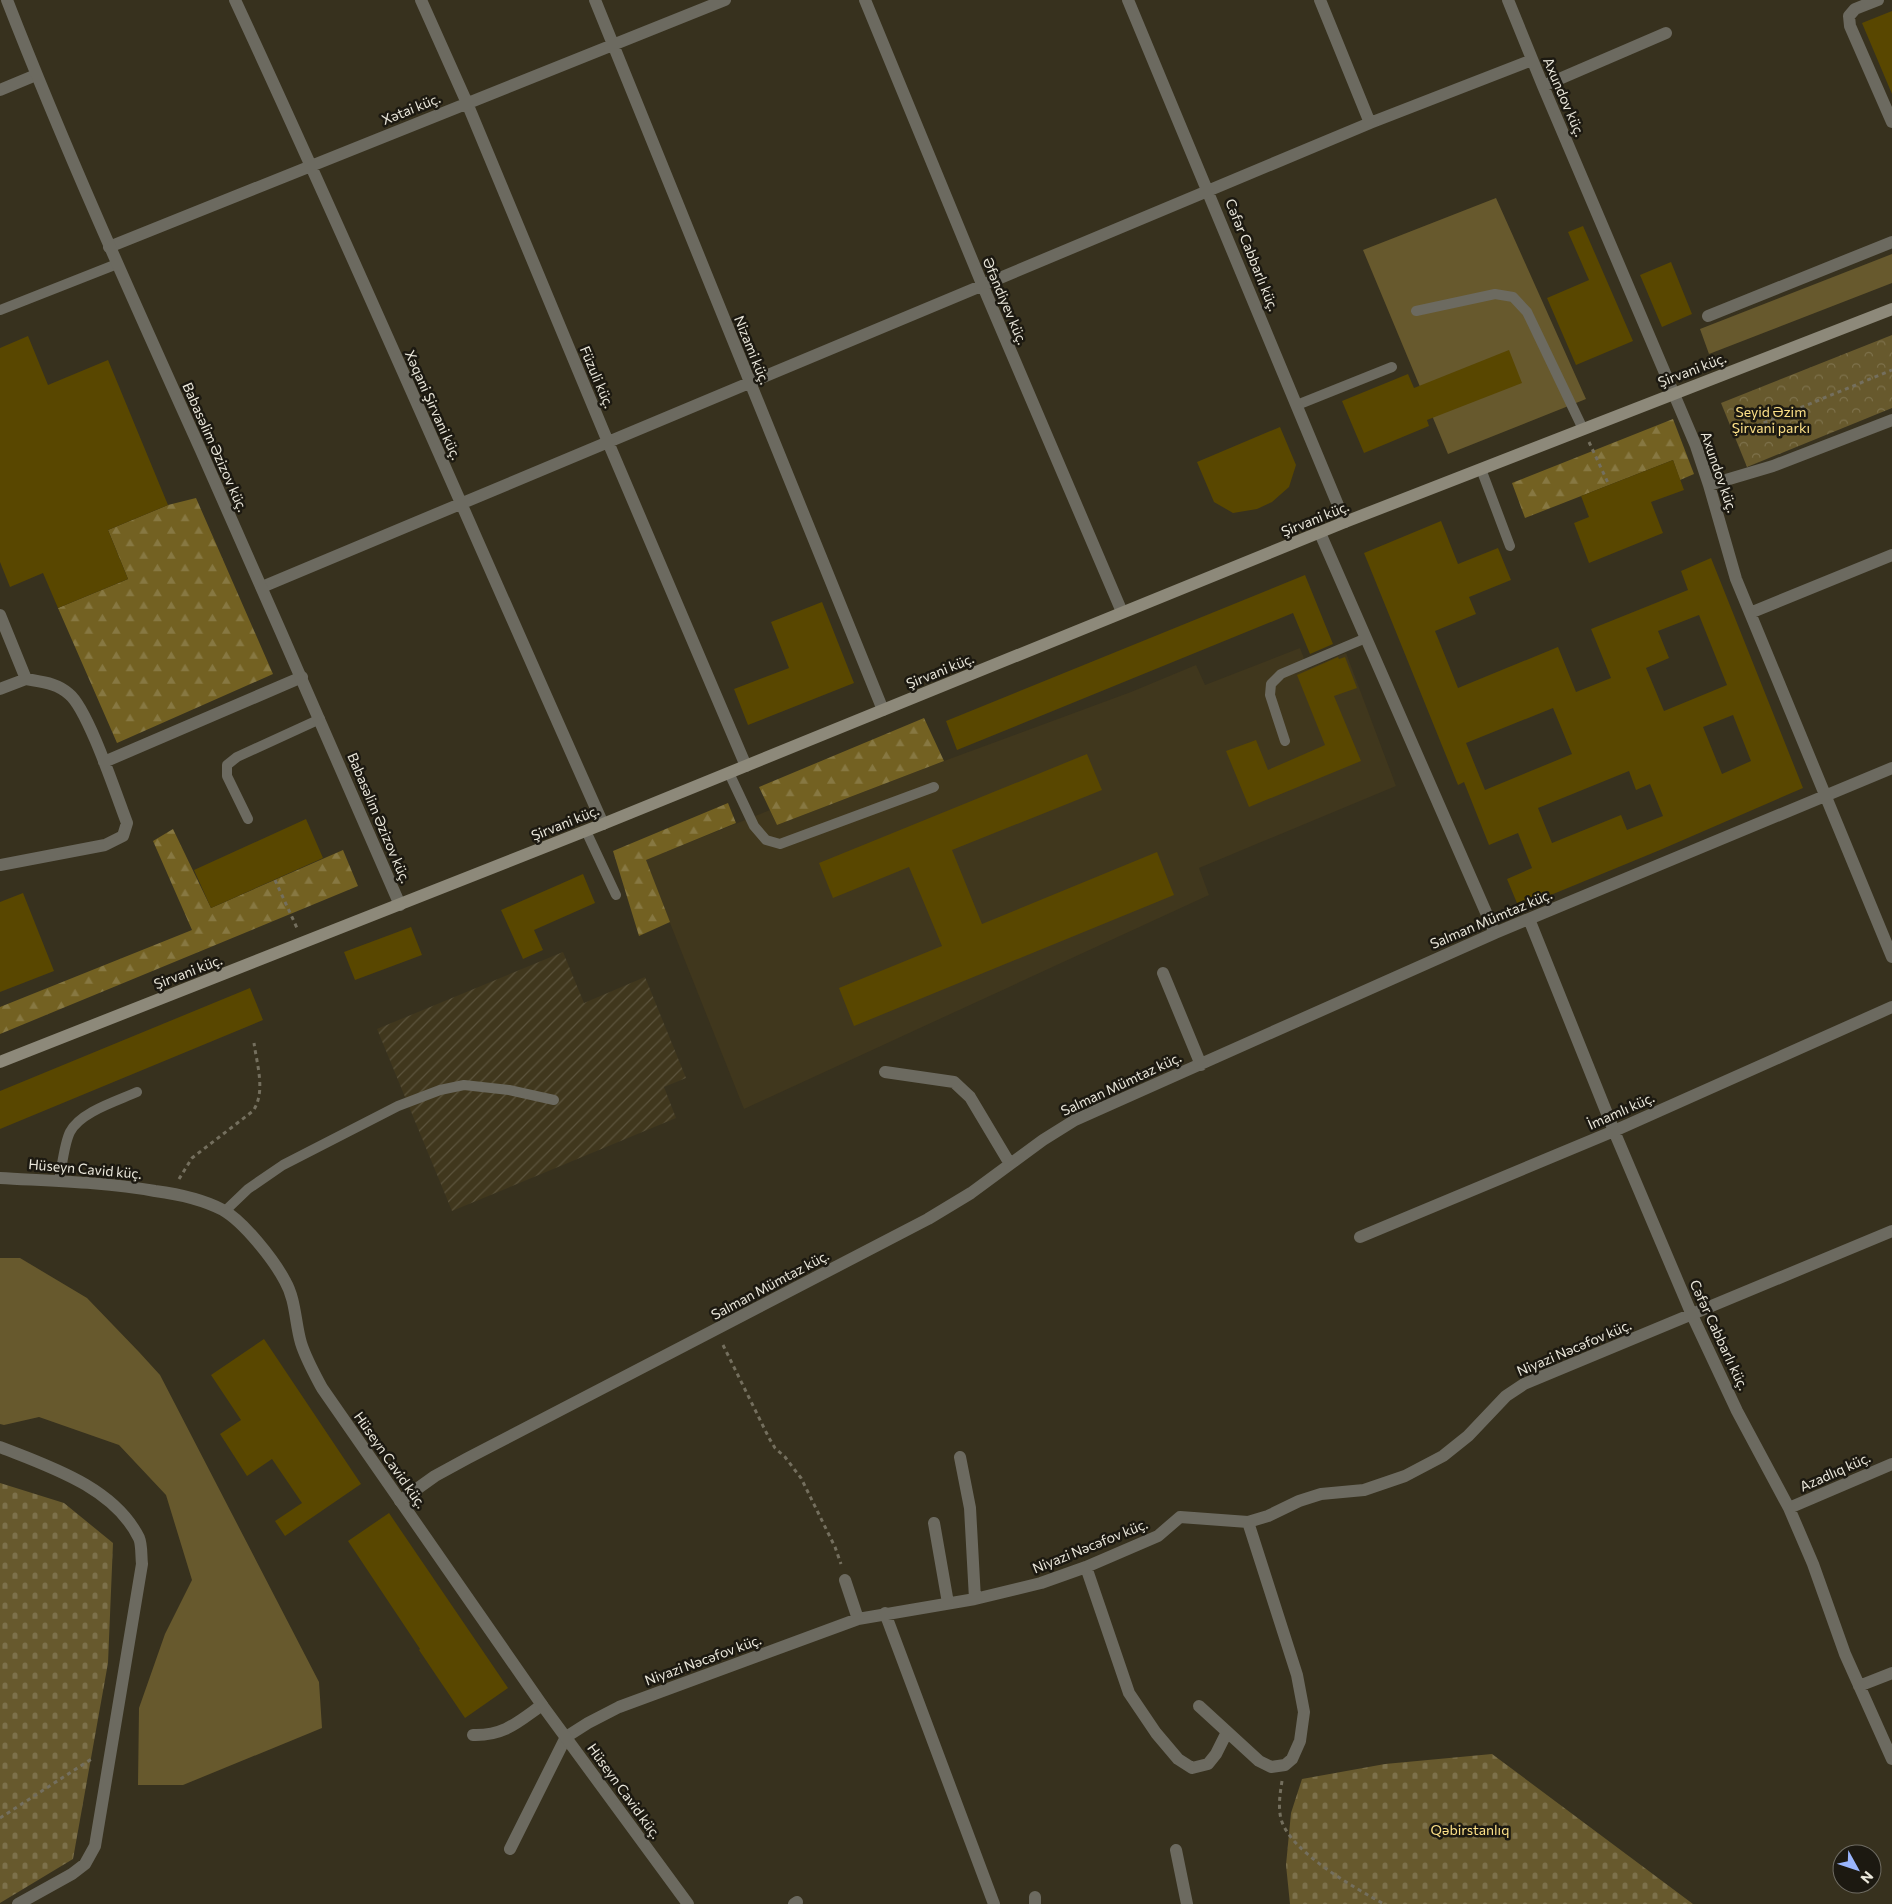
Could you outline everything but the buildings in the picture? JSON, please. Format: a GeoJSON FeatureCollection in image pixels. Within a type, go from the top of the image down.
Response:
{"type":"FeatureCollection","features":[{"type":"Feature","properties":{"kind":"main road","name":"Şirvani küç."},"geometry":{"type":"LineString","coordinates":[[0,1062],[586,831],[1345,522],[1892,309]]}},
{"type":"Feature","properties":{"kind":"street","name":"Babasəlim Əzizov küç."},"geometry":{"type":"LineString","coordinates":[[7,0],[36,75],[109,246],[302,677],[400,905]]}},
{"type":"Feature","properties":{"kind":"street","name":"Xəqani Şirvani küç."},"geometry":{"type":"LineString","coordinates":[[234,0],[312,165],[603,824]]}},
{"type":"Feature","properties":{"kind":"street","name":"Füzuli küç."},"geometry":{"type":"LineString","coordinates":[[421,0],[467,103],[608,442],[746,766]]}},
{"type":"Feature","properties":{"kind":"street","name":"Nizami küç."},"geometry":{"type":"LineString","coordinates":[[595,0],[883,710]]}},
{"type":"Feature","properties":{"kind":"street","name":"Xətai küç."},"geometry":{"type":"LineString","coordinates":[[109,246],[725,0]]}},
{"type":"Feature","properties":{"kind":"street","name":"Əfəndiyev küç."},"geometry":{"type":"LineString","coordinates":[[865,0],[982,284],[1122,612]]}},
{"type":"Feature","properties":{"kind":"street","name":"Cəfər Cabbarlı küç."},"geometry":{"type":"LineString","coordinates":[[1128,0],[1209,190],[1345,522]]}},
{"type":"Feature","properties":{"kind":"street"},"geometry":{"type":"LineString","coordinates":[[1320,0],[1370,123]]}},
{"type":"Feature","properties":{"kind":"street","name":"Axundov küç."},"geometry":{"type":"LineString","coordinates":[[1508,0],[1542,86],[1673,393],[1710,485],[1728,557],[1892,957]]}},
{"type":"Feature","properties":{"kind":"street"},"geometry":{"type":"LineString","coordinates":[[1878,0],[1855,9],[1849,16],[1850,26],[1892,122]]}},
{"type":"Feature","properties":{"kind":"street"},"geometry":{"type":"LineString","coordinates":[[1542,86],[1666,33]]}},
{"type":"Feature","properties":{"kind":"street"},"geometry":{"type":"LineString","coordinates":[[262,587],[982,284],[1370,123],[1532,60]]}},
{"type":"Feature","properties":{"kind":"street"},"geometry":{"type":"LineString","coordinates":[[0,90],[36,75]]}},
{"type":"Feature","properties":{"kind":"street"},"geometry":{"type":"LineString","coordinates":[[1708,316],[1892,242]]}},
{"type":"Feature","properties":{"kind":"street"},"geometry":{"type":"LineString","coordinates":[[1710,485],[1773,466],[1892,420]]}},
{"type":"Feature","properties":{"kind":"street"},"geometry":{"type":"LineString","coordinates":[[1320,533],[1495,932]]}},
{"type":"Feature","properties":{"kind":"street"},"geometry":{"type":"LineString","coordinates":[[1750,613],[1892,555]]}},
{"type":"Feature","properties":{"kind":"street"},"geometry":{"type":"LineString","coordinates":[[0,615],[26,679]]}},
{"type":"Feature","properties":{"kind":"street"},"geometry":{"type":"LineString","coordinates":[[104,762],[302,677]]}},
{"type":"Feature","properties":{"kind":"street"},"geometry":{"type":"LineString","coordinates":[[0,689],[26,679],[54,684],[71,694],[84,716],[104,762],[127,823],[124,836],[105,845],[0,865]]}},
{"type":"Feature","properties":{"kind":"street","name":"Salman Mümtaz küç."},"geometry":{"type":"LineString","coordinates":[[400,1501],[435,1476],[468,1458],[928,1219],[971,1193],[1043,1140],[1075,1120],[1495,932],[1892,768]]}},
{"type":"Feature","properties":{"kind":"street","name":"Cəfər Cabbarlı küç."},"geometry":{"type":"LineString","coordinates":[[1529,919],[1614,1131],[1692,1315],[1737,1411],[1789,1508],[1813,1564],[1845,1654],[1892,1759]]}},
{"type":"Feature","properties":{"kind":"street"},"geometry":{"type":"LineString","coordinates":[[1163,973],[1201,1064]]}},
{"type":"Feature","properties":{"kind":"street","name":"İmamlı küç."},"geometry":{"type":"LineString","coordinates":[[1360,1237],[1614,1131],[1892,1007]]}},
{"type":"Feature","properties":{"kind":"street"},"geometry":{"type":"LineString","coordinates":[[885,1072],[954,1082],[970,1097],[1010,1164]]}},
{"type":"Feature","properties":{"kind":"street","name":"Hüseyn Cavid küç."},"geometry":{"type":"LineString","coordinates":[[0,1178],[125,1186],[173,1194],[203,1201],[226,1212],[252,1236],[268,1254],[286,1283],[293,1301],[301,1342],[308,1361],[322,1388],[542,1705],[688,1904]]}},
{"type":"Feature","properties":{"kind":"street","name":"Niyazi Nəcəfov küç."},"geometry":{"type":"LineString","coordinates":[[566,1737],[588,1722],[619,1707],[858,1619],[975,1598],[1041,1583],[1086,1567],[1158,1536],[1180,1517],[1248,1522],[1268,1516],[1299,1501],[1321,1494],[1364,1490],[1405,1476],[1443,1456],[1468,1436],[1506,1396],[1524,1384],[1892,1231]]}},
{"type":"Feature","properties":{"kind":"street"},"geometry":{"type":"LineString","coordinates":[[0,1447],[55,1469],[92,1488],[119,1510],[139,1539],[142,1564],[95,1846],[85,1864],[72,1874],[18,1904]]}},
{"type":"Feature","properties":{"kind":"street"},"geometry":{"type":"LineString","coordinates":[[960,1457],[970,1508],[975,1598]]}},
{"type":"Feature","properties":{"kind":"street","name":"Azadlıq küç."},"geometry":{"type":"LineString","coordinates":[[1789,1508],[1892,1464]]}},
{"type":"Feature","properties":{"kind":"street"},"geometry":{"type":"LineString","coordinates":[[1199,1706],[1259,1761],[1271,1767],[1285,1765],[1292,1759],[1300,1741],[1304,1712],[1297,1675],[1248,1522]]}},
{"type":"Feature","properties":{"kind":"street"},"geometry":{"type":"LineString","coordinates":[[934,1523],[948,1603]]}},
{"type":"Feature","properties":{"kind":"street"},"geometry":{"type":"LineString","coordinates":[[1086,1567],[1129,1693],[1156,1733],[1178,1759],[1192,1768],[1208,1764],[1216,1754],[1227,1732]]}},
{"type":"Feature","properties":{"kind":"street"},"geometry":{"type":"LineString","coordinates":[[845,1580],[858,1619]]}},
{"type":"Feature","properties":{"kind":"street"},"geometry":{"type":"LineString","coordinates":[[885,1613],[994,1904]]}},
{"type":"Feature","properties":{"kind":"street"},"geometry":{"type":"LineString","coordinates":[[1859,1686],[1892,1673]]}},
{"type":"Feature","properties":{"kind":"street"},"geometry":{"type":"LineString","coordinates":[[473,1735],[488,1735],[508,1728],[542,1705]]}},
{"type":"Feature","properties":{"kind":"street"},"geometry":{"type":"LineString","coordinates":[[510,1849],[566,1737]]}},
{"type":"Feature","properties":{"kind":"street"},"geometry":{"type":"LineString","coordinates":[[1176,1850],[1187,1904]]}},
{"type":"Feature","properties":{"kind":"lane"},"geometry":{"type":"LineString","coordinates":[[0,310],[117,264]]}},
{"type":"Feature","properties":{"kind":"lane"},"geometry":{"type":"LineString","coordinates":[[1416,311],[1495,294],[1513,297],[1527,312],[1583,429]]}},
{"type":"Feature","properties":{"kind":"lane"},"geometry":{"type":"LineString","coordinates":[[1297,405],[1392,367]]}},
{"type":"Feature","properties":{"kind":"lane"},"geometry":{"type":"LineString","coordinates":[[1481,469],[1510,546]]}},
{"type":"Feature","properties":{"kind":"lane"},"geometry":{"type":"LineString","coordinates":[[1286,741],[1270,695],[1271,684],[1281,674],[1366,638]]}},
{"type":"Feature","properties":{"kind":"lane"},"geometry":{"type":"LineString","coordinates":[[248,819],[226,776],[227,765],[236,756],[320,719]]}},
{"type":"Feature","properties":{"kind":"lane"},"geometry":{"type":"LineString","coordinates":[[729,772],[754,826],[766,840],[780,844],[934,787]]}},
{"type":"Feature","properties":{"kind":"lane"},"geometry":{"type":"LineString","coordinates":[[586,831],[616,895]]}},
{"type":"Feature","properties":{"kind":"lane"},"geometry":{"type":"LineString","coordinates":[[226,1212],[248,1189],[283,1165],[398,1106],[440,1090],[464,1085],[508,1090],[554,1100]]}},
{"type":"Feature","properties":{"kind":"lane"},"geometry":{"type":"LineString","coordinates":[[58,1181],[69,1133],[74,1125],[85,1116],[137,1092]]}},
{"type":"Feature","properties":{"kind":"path"},"geometry":{"type":"LineString","coordinates":[[1734,435],[1892,370]]}},
{"type":"Feature","properties":{"kind":"path"},"geometry":{"type":"LineString","coordinates":[[1583,429],[1609,485]]}},
{"type":"Feature","properties":{"kind":"path"},"geometry":{"type":"LineString","coordinates":[[275,880],[304,942]]}},
{"type":"Feature","properties":{"kind":"path"},"geometry":{"type":"LineString","coordinates":[[173,1194],[180,1175],[192,1158],[253,1111],[257,1105],[261,1087],[254,1043]]}},
{"type":"Feature","properties":{"kind":"path"},"geometry":{"type":"LineString","coordinates":[[716,1330],[769,1438],[775,1448],[785,1456],[801,1478],[835,1547],[845,1580]]}},
{"type":"Feature","properties":{"kind":"path"},"geometry":{"type":"LineString","coordinates":[[0,1818],[112,1745]]}},
{"type":"Feature","properties":{"kind":"path"},"geometry":{"type":"LineString","coordinates":[[1285,1765],[1278,1802],[1282,1821],[1296,1844],[1334,1876],[1384,1904]]}},
{"type":"Feature","properties":{"kind":"shaded area"},"geometry":{"type":"Polygon","coordinates":[[[1300,648],[1308,669],[1346,653],[1396,786],[1199,868],[1209,895],[744,1109],[645,860],[770,810],[777,825],[1131,692],[1196,665],[1205,685],[1300,648]]]}},
{"type":"Feature","properties":{"kind":"shaded area"},"geometry":{"type":"Polygon","coordinates":[[[563,952],[584,1003],[645,977],[686,1078],[664,1087],[676,1118],[452,1211],[377,1029],[563,952]]]}},
{"type":"Feature","properties":{"kind":"green space"},"geometry":{"type":"Polygon","coordinates":[[[1496,198],[1586,399],[1448,454],[1363,250],[1496,198]]]}},
{"type":"Feature","properties":{"kind":"green space"},"geometry":{"type":"Polygon","coordinates":[[[1892,254],[1892,283],[1709,354],[1700,329],[1892,254]]]}},
{"type":"Feature","properties":{"kind":"green space","name":"Seyid Əzim Şirvani parkı"},"geometry":{"type":"Polygon","coordinates":[[[1892,335],[1892,408],[1747,467],[1721,403],[1892,335]]]}},
{"type":"Feature","properties":{"kind":"green space"},"geometry":{"type":"Polygon","coordinates":[[[1673,419],[1694,474],[1680,480],[1673,460],[1525,518],[1512,483],[1673,419]]]}},
{"type":"Feature","properties":{"kind":"green space"},"geometry":{"type":"Polygon","coordinates":[[[196,498],[273,674],[117,743],[58,608],[128,579],[108,530],[168,505],[196,498]]]}},
{"type":"Feature","properties":{"kind":"green space"},"geometry":{"type":"Polygon","coordinates":[[[924,718],[944,761],[777,825],[759,787],[924,718]]]}},
{"type":"Feature","properties":{"kind":"green space"},"geometry":{"type":"Polygon","coordinates":[[[728,803],[736,823],[646,860],[670,922],[639,936],[613,851],[728,803]]]}},
{"type":"Feature","properties":{"kind":"green space"},"geometry":{"type":"Polygon","coordinates":[[[173,829],[211,908],[343,850],[358,886],[0,1034],[0,1007],[192,930],[153,841],[173,829]]]}},
{"type":"Feature","properties":{"kind":"green space"},"geometry":{"type":"Polygon","coordinates":[[[0,1258],[20,1258],[87,1298],[160,1375],[319,1682],[322,1728],[183,1785],[138,1785],[139,1708],[165,1634],[192,1580],[166,1495],[119,1445],[39,1417],[4,1425],[0,1424],[0,1258]]]}},
{"type":"Feature","properties":{"kind":"green space"},"geometry":{"type":"Polygon","coordinates":[[[0,1483],[64,1503],[113,1543],[108,1663],[73,1859],[0,1903],[0,1483]]]}},
{"type":"Feature","properties":{"kind":"green space","name":"Qəbirstanlıq"},"geometry":{"type":"Polygon","coordinates":[[[1492,1754],[1693,1904],[1290,1904],[1286,1865],[1291,1813],[1302,1779],[1385,1764],[1492,1754]]]}}]}
